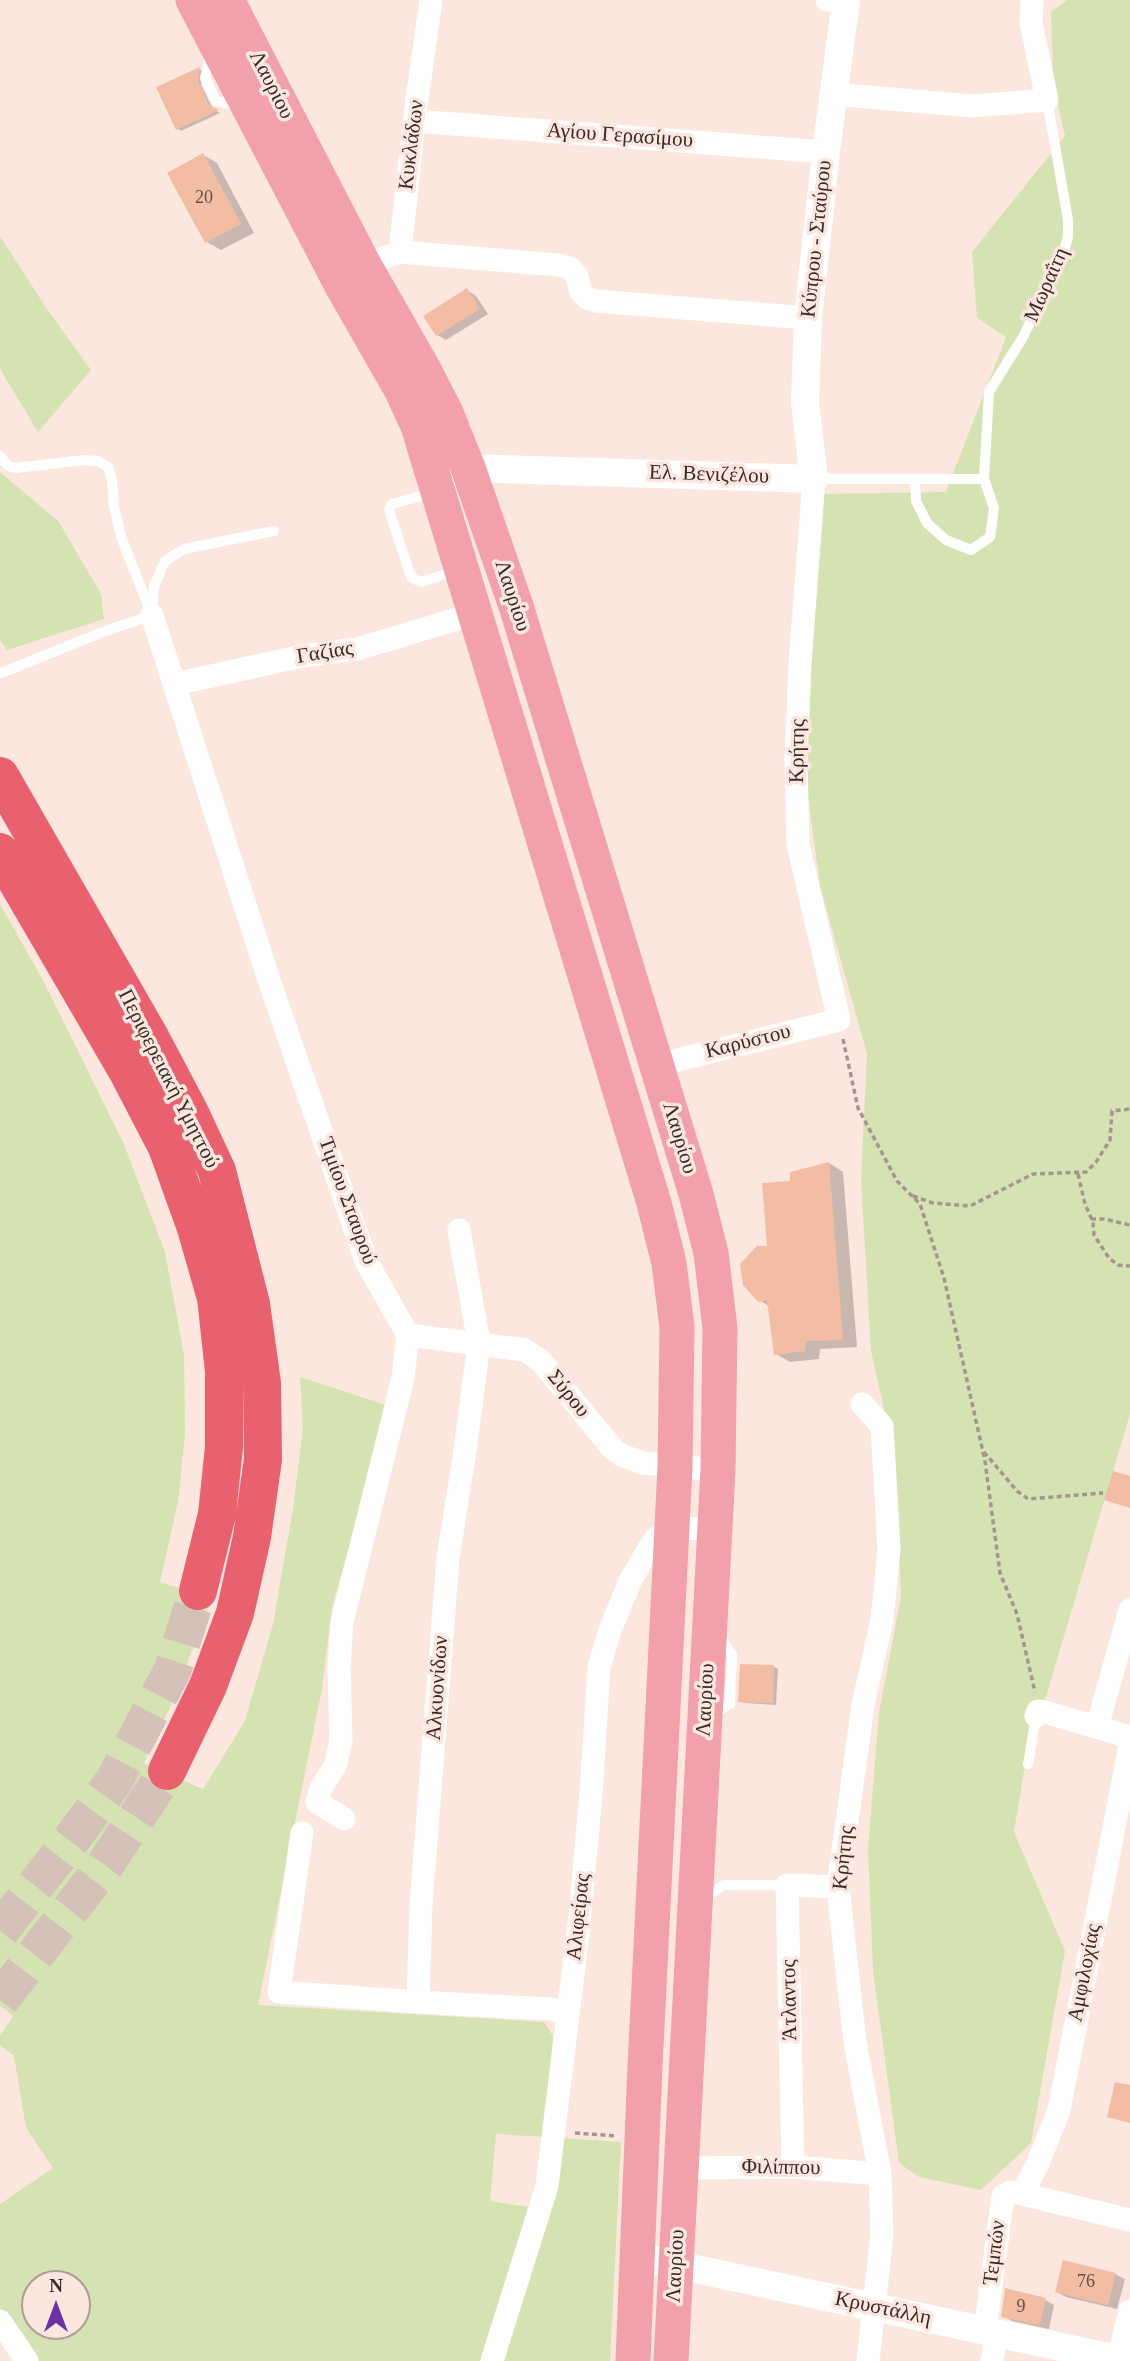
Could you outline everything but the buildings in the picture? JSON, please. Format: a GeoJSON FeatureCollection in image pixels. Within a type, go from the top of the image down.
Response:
{"type":"FeatureCollection","features":[{"type":"Feature","properties":{"kind":"highway","name":"Περιφερειακή Υμηττού"},"geometry":{"type":"LineString","coordinates":[[0,776],[152,1039],[189,1111],[216,1171],[251,1304],[262,1383],[263,1459],[252,1537],[235,1613],[208,1686],[167,1771]]}},
{"type":"Feature","properties":{"kind":"highway","name":"Περιφερειακή Υμηττού"},"geometry":{"type":"LineString","coordinates":[[0,852],[121,1060],[167,1147],[196,1228],[216,1298],[224,1371],[224,1447],[216,1514],[198,1591]]}},
{"type":"Feature","properties":{"kind":"main road","name":"Λαυρίου"},"geometry":{"type":"LineString","coordinates":[[193,0],[341,284],[401,389],[418,426],[516,606],[696,1194],[713,1263],[720,1328],[718,1470],[671,2361]]}},
{"type":"Feature","properties":{"kind":"main road","name":"Λαυρίου"},"geometry":{"type":"LineString","coordinates":[[227,0],[364,265],[446,413],[447,479],[461,569],[654,1203],[669,1263],[677,1327],[675,1466],[633,2361]]}},
{"type":"Feature","properties":{"kind":"street","name":"Κυκλάδων"},"geometry":{"type":"LineString","coordinates":[[400,252],[431,0]]}},
{"type":"Feature","properties":{"kind":"street","name":"Μωραΐτη"},"geometry":{"type":"LineString","coordinates":[[1032,0],[1031,22],[1047,100]]}},
{"type":"Feature","properties":{"kind":"street","name":"Κύπρου - Σταύρου"},"geometry":{"type":"LineString","coordinates":[[814,479],[805,402],[808,318],[833,94],[839,1]]}},
{"type":"Feature","properties":{"kind":"street"},"geometry":{"type":"LineString","coordinates":[[833,94],[972,106],[1047,100]]}},
{"type":"Feature","properties":{"kind":"street","name":"Αγίου Γερασίμου"},"geometry":{"type":"LineString","coordinates":[[414,121],[826,152]]}},
{"type":"Feature","properties":{"kind":"street"},"geometry":{"type":"LineString","coordinates":[[364,265],[400,252],[559,265],[570,268],[577,276],[581,292],[596,301],[808,318]]}},
{"type":"Feature","properties":{"kind":"street","name":"Ελ. Βενιζέλου"},"geometry":{"type":"LineString","coordinates":[[447,479],[814,479]]}},
{"type":"Feature","properties":{"kind":"street","name":"Κρήτης"},"geometry":{"type":"LineString","coordinates":[[814,479],[800,664],[796,761],[798,844],[839,1020]]}},
{"type":"Feature","properties":{"kind":"street","name":"Γαζίας"},"geometry":{"type":"LineString","coordinates":[[175,684],[302,656],[357,649],[474,614]]}},
{"type":"Feature","properties":{"kind":"street","name":"Τιμίου Σταυρού"},"geometry":{"type":"LineString","coordinates":[[152,615],[269,980],[366,1261],[408,1335]]}},
{"type":"Feature","properties":{"kind":"street","name":"Καρύστου"},"geometry":{"type":"LineString","coordinates":[[656,1065],[839,1020]]}},
{"type":"Feature","properties":{"kind":"street","name":"Αλκυονίδων"},"geometry":{"type":"LineString","coordinates":[[418,2002],[421,1905],[448,1558],[479,1343],[459,1230]]}},
{"type":"Feature","properties":{"kind":"street"},"geometry":{"type":"LineString","coordinates":[[344,1819],[317,1802],[321,1788],[336,1764],[341,1740],[339,1668],[342,1622],[403,1378],[408,1335]]}},
{"type":"Feature","properties":{"kind":"street","name":"Σύρου"},"geometry":{"type":"LineString","coordinates":[[408,1335],[524,1350],[541,1361],[612,1448],[621,1455],[643,1463],[718,1470]]}},
{"type":"Feature","properties":{"kind":"street","name":"Κρήτης"},"geometry":{"type":"LineString","coordinates":[[862,1405],[882,1426],[889,1548],[882,1620],[863,1705],[838,1887],[855,2042],[880,2174],[883,2235],[868,2361]]}},
{"type":"Feature","properties":{"kind":"street"},"geometry":{"type":"LineString","coordinates":[[672,1528],[715,1529]]}},
{"type":"Feature","properties":{"kind":"street","name":"Αλιφείρας"},"geometry":{"type":"LineString","coordinates":[[492,2361],[542,2208],[555,2132],[582,1898],[599,1667],[610,1630],[640,1561],[654,1540],[672,1528]]}},
{"type":"Feature","properties":{"kind":"street"},"geometry":{"type":"LineString","coordinates":[[1097,1727],[1130,1610]]}},
{"type":"Feature","properties":{"kind":"street"},"geometry":{"type":"LineString","coordinates":[[1039,1713],[1130,1737]]}},
{"type":"Feature","properties":{"kind":"street","name":"Αμφιλοχίας"},"geometry":{"type":"LineString","coordinates":[[1022,2194],[1059,2110],[1130,1746]]}},
{"type":"Feature","properties":{"kind":"street"},"geometry":{"type":"LineString","coordinates":[[302,1833],[279,1992],[567,2010]]}},
{"type":"Feature","properties":{"kind":"street"},"geometry":{"type":"LineString","coordinates":[[787,1885],[838,1887]]}},
{"type":"Feature","properties":{"kind":"street","name":"Άτλαντος"},"geometry":{"type":"LineString","coordinates":[[787,1885],[793,2166]]}},
{"type":"Feature","properties":{"kind":"street","name":"Φιλίππου"},"geometry":{"type":"LineString","coordinates":[[682,2168],[793,2166],[880,2174]]}},
{"type":"Feature","properties":{"kind":"street","name":"Τεμπών"},"geometry":{"type":"LineString","coordinates":[[992,2361],[991,2332],[1003,2196],[1010,2192],[1022,2194]]}},
{"type":"Feature","properties":{"kind":"street"},"geometry":{"type":"LineString","coordinates":[[1022,2194],[1130,2220]]}},
{"type":"Feature","properties":{"kind":"street","name":"Κρυστάλλη"},"geometry":{"type":"LineString","coordinates":[[639,2258],[1121,2360]]}},
{"type":"Feature","properties":{"kind":"street"},"geometry":{"type":"LineString","coordinates":[[1121,2360],[1130,2311]]}},
{"type":"Feature","properties":{"kind":"street"},"geometry":{"type":"LineString","coordinates":[[0,2321],[27,2361]]}},
{"type":"Feature","properties":{"kind":"lane","name":"Μωραΐτη"},"geometry":{"type":"LineString","coordinates":[[915,479],[916,501],[927,523],[946,540],[971,550],[990,537],[994,508],[984,479],[989,392],[1023,337],[1062,257],[1068,237],[1068,220],[1047,100]]}},
{"type":"Feature","properties":{"kind":"lane"},"geometry":{"type":"LineString","coordinates":[[0,456],[8,466],[16,468],[83,460],[98,461],[108,467],[121,537],[152,615]]}},
{"type":"Feature","properties":{"kind":"lane"},"geometry":{"type":"LineString","coordinates":[[447,479],[392,504],[389,510],[412,578],[421,582],[461,569]]}},
{"type":"Feature","properties":{"kind":"lane","name":"Ελ. Βενιζέλου"},"geometry":{"type":"LineString","coordinates":[[814,479],[984,479]]}},
{"type":"Feature","properties":{"kind":"lane"},"geometry":{"type":"LineString","coordinates":[[152,615],[154,586],[165,561],[184,550],[274,531]]}},
{"type":"Feature","properties":{"kind":"lane"},"geometry":{"type":"LineString","coordinates":[[1,673],[152,615]]}},
{"type":"Feature","properties":{"kind":"lane"},"geometry":{"type":"LineString","coordinates":[[1028,1764],[1039,1713]]}},
{"type":"Feature","properties":{"kind":"lane"},"geometry":{"type":"LineString","coordinates":[[696,1903],[724,1885],[787,1885]]}},
{"type":"Feature","properties":{"kind":"path"},"geometry":{"type":"LineString","coordinates":[[839,1020],[858,1108],[897,1181],[920,1204],[944,1278],[982,1450],[1000,1573],[1017,1614],[1039,1713]]}},
{"type":"Feature","properties":{"kind":"path"},"geometry":{"type":"LineString","coordinates":[[911,1195],[933,1203],[970,1206],[1033,1174],[1086,1172],[1107,1147],[1112,1135],[1112,1111],[1130,1109]]}},
{"type":"Feature","properties":{"kind":"path"},"geometry":{"type":"LineString","coordinates":[[1078,1174],[1094,1235],[1109,1258],[1118,1265],[1130,1266]]}},
{"type":"Feature","properties":{"kind":"path"},"geometry":{"type":"LineString","coordinates":[[1091,1219],[1130,1225]]}},
{"type":"Feature","properties":{"kind":"path"},"geometry":{"type":"LineString","coordinates":[[982,1450],[1017,1491],[1028,1499],[1103,1493]]}},
{"type":"Feature","properties":{"kind":"path"},"geometry":{"type":"LineString","coordinates":[[555,2132],[642,2138]]}},
{"type":"Feature","properties":{"kind":"green space"},"geometry":{"type":"Polygon","coordinates":[[[1067,0],[1130,0],[1130,1414],[1024,1771],[1014,1832],[1065,1951],[1031,2143],[981,2190],[919,2177],[899,2163],[873,1971],[868,1849],[879,1713],[901,1596],[894,1454],[871,1351],[861,1180],[867,1054],[820,886],[804,766],[820,494],[946,492],[1006,337],[977,318],[972,252],[1065,136],[1053,83],[1051,12],[1067,0]]]}},
{"type":"Feature","properties":{"kind":"green space"},"geometry":{"type":"Polygon","coordinates":[[[0,236],[91,370],[38,432],[0,369],[0,236]]]}},
{"type":"Feature","properties":{"kind":"green space"},"geometry":{"type":"Polygon","coordinates":[[[0,472],[59,522],[101,594],[104,619],[7,650],[0,640],[0,472]]]}},
{"type":"Feature","properties":{"kind":"green space"},"geometry":{"type":"Polygon","coordinates":[[[0,904],[44,982],[123,1142],[165,1252],[184,1355],[185,1435],[178,1502],[160,1582],[212,1598],[171,1705],[144,1763],[203,1789],[245,1721],[273,1624],[293,1509],[303,1428],[300,1377],[389,1406],[332,1607],[322,1689],[258,2005],[544,2022],[553,2036],[545,2137],[496,2134],[490,2201],[529,2207],[480,2361],[35,2361],[0,2310],[0,2204],[53,2168],[26,2128],[14,2056],[0,2045],[0,2036],[13,2016],[0,2006],[0,904]]]}},
{"type":"Feature","properties":{"kind":"green space"},"geometry":{"type":"Polygon","coordinates":[[[559,2138],[621,2142],[610,2361],[502,2361],[559,2138]]]}},
{"type":"Feature","properties":{"kind":"tunnel"},"geometry":{"type":"LineString","coordinates":[[0,1931],[114,1781],[173,1669],[198,1591]]}},
{"type":"Feature","properties":{"kind":"tunnel"},"geometry":{"type":"LineString","coordinates":[[0,2000],[105,1865],[167,1771]]}}]}
